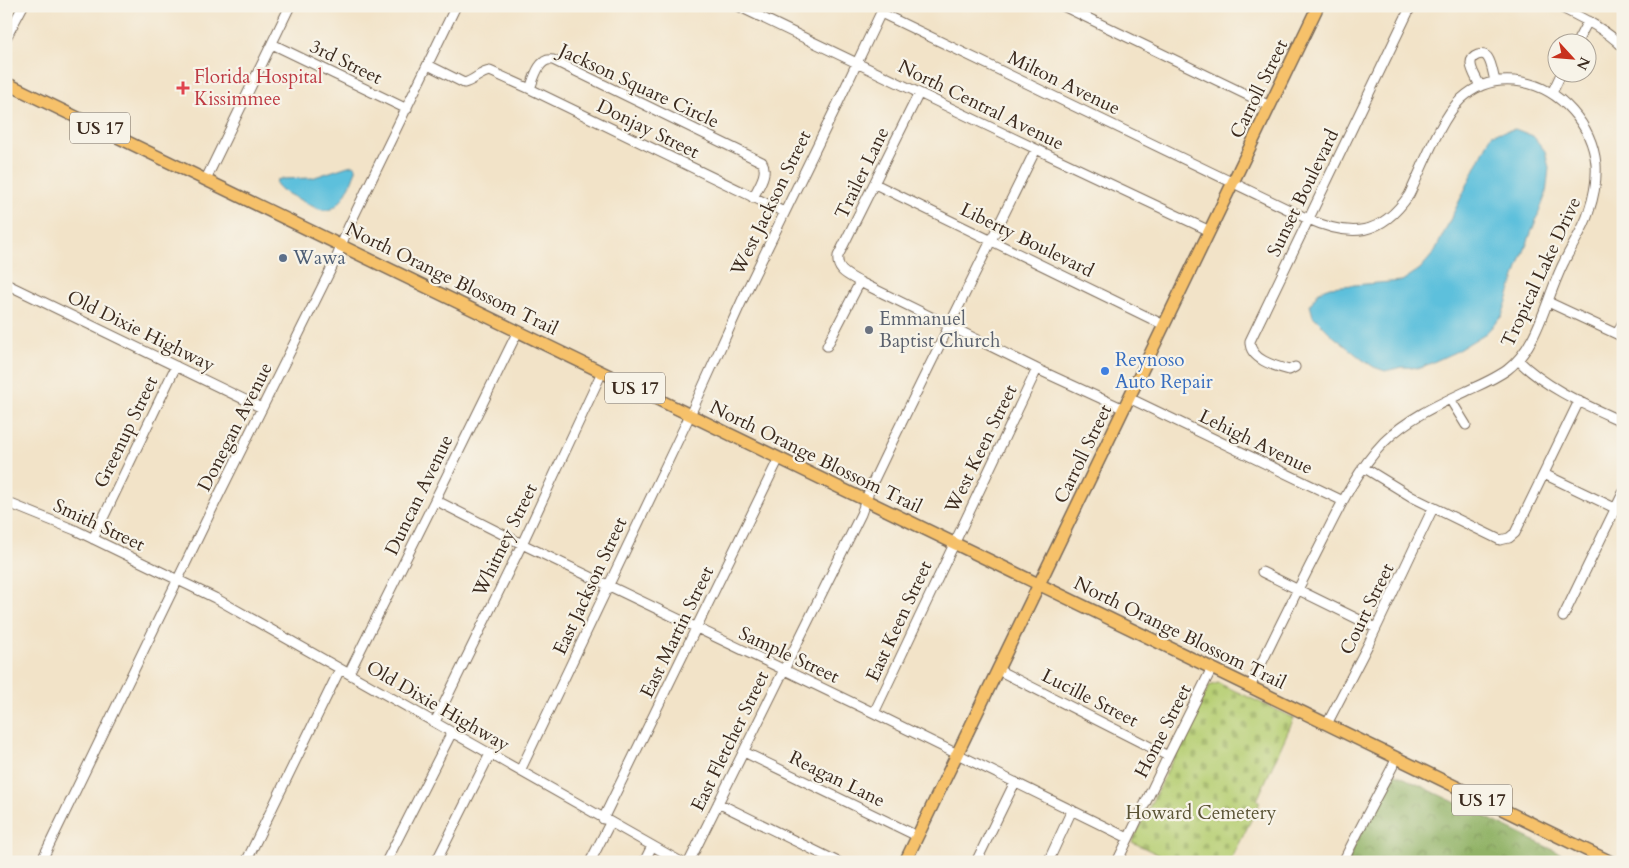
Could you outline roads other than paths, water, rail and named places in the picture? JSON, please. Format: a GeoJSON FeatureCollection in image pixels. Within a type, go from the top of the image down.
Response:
{"type":"FeatureCollection","features":[{"type":"Feature","properties":{"kind":"main road","name":"Carroll Street"},"geometry":{"type":"LineString","coordinates":[[905,862],[1318,6]]}},
{"type":"Feature","properties":{"kind":"main road","name":"North Orange Blossom Trail"},"geometry":{"type":"LineString","coordinates":[[6,83],[1611,862]]}},
{"type":"Feature","properties":{"kind":"street"},"geometry":{"type":"LineString","coordinates":[[6,38],[23,6]]}},
{"type":"Feature","properties":{"kind":"street"},"geometry":{"type":"LineString","coordinates":[[206,179],[290,6]]}},
{"type":"Feature","properties":{"kind":"street","name":"Donegan Avenue"},"geometry":{"type":"LineString","coordinates":[[40,862],[327,277],[348,228],[456,6]]}},
{"type":"Feature","properties":{"kind":"street","name":"North Central Avenue"},"geometry":{"type":"LineString","coordinates":[[738,6],[1210,231]]}},
{"type":"Feature","properties":{"kind":"street"},"geometry":{"type":"LineString","coordinates":[[1063,6],[1270,106]]}},
{"type":"Feature","properties":{"kind":"street","name":"Sunset Boulevard"},"geometry":{"type":"LineString","coordinates":[[1295,367],[1289,370],[1259,358],[1250,346],[1250,341],[1411,6]]}},
{"type":"Feature","properties":{"kind":"street"},"geometry":{"type":"LineString","coordinates":[[1558,6],[1599,26],[1623,47]]}},
{"type":"Feature","properties":{"kind":"street","name":"West Jackson Street"},"geometry":{"type":"LineString","coordinates":[[690,415],[784,212],[882,10]]}},
{"type":"Feature","properties":{"kind":"street","name":"Milton Avenue"},"geometry":{"type":"LineString","coordinates":[[882,10],[1233,182]]}},
{"type":"Feature","properties":{"kind":"street"},"geometry":{"type":"LineString","coordinates":[[1583,32],[1588,21]]}},
{"type":"Feature","properties":{"kind":"street","name":"3rd Street"},"geometry":{"type":"LineString","coordinates":[[272,44],[406,109]]}},
{"type":"Feature","properties":{"kind":"street"},"geometry":{"type":"LineString","coordinates":[[1480,86],[1471,64],[1472,60],[1479,54],[1485,55],[1488,58],[1495,81]]}},
{"type":"Feature","properties":{"kind":"street","name":"Jackson Square Circle"},"geometry":{"type":"LineString","coordinates":[[530,89],[543,62],[549,59],[553,60],[744,152],[765,165],[765,173],[753,198]]}},
{"type":"Feature","properties":{"kind":"street"},"geometry":{"type":"LineString","coordinates":[[428,64],[464,83],[473,80],[485,71],[490,71],[530,89]]}},
{"type":"Feature","properties":{"kind":"street","name":"Tropical Lake Drive"},"geometry":{"type":"LineString","coordinates":[[1233,182],[1322,226],[1347,232],[1361,231],[1372,227],[1392,216],[1409,195],[1451,111],[1461,99],[1480,86],[1495,81],[1513,80],[1530,84],[1552,93],[1567,105],[1582,124],[1596,163],[1596,181],[1589,214],[1562,264],[1548,302],[1527,348],[1506,371],[1404,425],[1384,442],[1363,467],[1343,501],[1250,687]]}},
{"type":"Feature","properties":{"kind":"street"},"geometry":{"type":"LineString","coordinates":[[1552,93],[1557,82]]}},
{"type":"Feature","properties":{"kind":"street","name":"Donjay Street"},"geometry":{"type":"LineString","coordinates":[[530,89],[784,212]]}},
{"type":"Feature","properties":{"kind":"street","name":"Trailer Lane"},"geometry":{"type":"LineString","coordinates":[[860,282],[843,273],[839,268],[838,256],[919,93]]}},
{"type":"Feature","properties":{"kind":"street","name":"East Fletcher Street"},"geometry":{"type":"LineString","coordinates":[[689,862],[859,519],[875,478],[1036,149]]}},
{"type":"Feature","properties":{"kind":"street","name":"Liberty Boulevard"},"geometry":{"type":"LineString","coordinates":[[875,184],[1164,325]]}},
{"type":"Feature","properties":{"kind":"street"},"geometry":{"type":"LineString","coordinates":[[827,346],[860,282],[1037,369],[1124,409]]}},
{"type":"Feature","properties":{"kind":"street","name":"Old Dixie Highway"},"geometry":{"type":"LineString","coordinates":[[6,284],[262,408]]}},
{"type":"Feature","properties":{"kind":"street"},"geometry":{"type":"LineString","coordinates":[[1548,302],[1620,336],[1623,322]]}},
{"type":"Feature","properties":{"kind":"street","name":"Duncan Avenue"},"geometry":{"type":"LineString","coordinates":[[348,673],[518,331]]}},
{"type":"Feature","properties":{"kind":"street"},"geometry":{"type":"LineString","coordinates":[[1518,360],[1544,381],[1579,401],[1623,422]]}},
{"type":"Feature","properties":{"kind":"street","name":"Greenup Street"},"geometry":{"type":"LineString","coordinates":[[93,538],[176,366]]}},
{"type":"Feature","properties":{"kind":"street","name":"West Keen Street"},"geometry":{"type":"LineString","coordinates":[[954,543],[1037,369]]}},
{"type":"Feature","properties":{"kind":"street","name":"Whitney Street"},"geometry":{"type":"LineString","coordinates":[[435,722],[522,544],[602,372]]}},
{"type":"Feature","properties":{"kind":"street","name":"Lehigh Avenue"},"geometry":{"type":"LineString","coordinates":[[1129,398],[1343,501]]}},
{"type":"Feature","properties":{"kind":"street"},"geometry":{"type":"LineString","coordinates":[[1450,399],[1466,425]]}},
{"type":"Feature","properties":{"kind":"street"},"geometry":{"type":"LineString","coordinates":[[1363,467],[1433,508],[1500,540],[1509,538],[1515,533],[1579,401]]}},
{"type":"Feature","properties":{"kind":"street","name":"East Jackson Street"},"geometry":{"type":"LineString","coordinates":[[520,771],[690,415]]}},
{"type":"Feature","properties":{"kind":"street","name":"East Martin Street"},"geometry":{"type":"LineString","coordinates":[[590,862],[607,821],[696,629],[780,458]]}},
{"type":"Feature","properties":{"kind":"street"},"geometry":{"type":"LineString","coordinates":[[1544,474],[1619,510]]}},
{"type":"Feature","properties":{"kind":"street"},"geometry":{"type":"LineString","coordinates":[[1563,617],[1619,510],[1623,493]]}},
{"type":"Feature","properties":{"kind":"street","name":"Sample Street"},"geometry":{"type":"LineString","coordinates":[[435,500],[696,629],[957,753],[1128,838]]}},
{"type":"Feature","properties":{"kind":"street","name":"Smith Street"},"geometry":{"type":"LineString","coordinates":[[6,502],[93,538],[177,580]]}},
{"type":"Feature","properties":{"kind":"street","name":"Court Street"},"geometry":{"type":"LineString","coordinates":[[1327,724],[1376,628],[1433,508]]}},
{"type":"Feature","properties":{"kind":"street","name":"East Keen Street"},"geometry":{"type":"LineString","coordinates":[[874,713],[954,543]]}},
{"type":"Feature","properties":{"kind":"street"},"geometry":{"type":"LineString","coordinates":[[1262,572],[1376,628]]}},
{"type":"Feature","properties":{"kind":"street","name":"Old Dixie Highway"},"geometry":{"type":"LineString","coordinates":[[177,580],[216,598],[681,862]]}},
{"type":"Feature","properties":{"kind":"street","name":"Home Street"},"geometry":{"type":"LineString","coordinates":[[1117,862],[1212,668]]}},
{"type":"Feature","properties":{"kind":"street"},"geometry":{"type":"LineString","coordinates":[[246,862],[340,669]]}},
{"type":"Feature","properties":{"kind":"street","name":"Lucille Street"},"geometry":{"type":"LineString","coordinates":[[998,670],[1168,756]]}},
{"type":"Feature","properties":{"kind":"street"},"geometry":{"type":"LineString","coordinates":[[386,862],[452,732]]}},
{"type":"Feature","properties":{"kind":"street","name":"Reagan Lane"},"geometry":{"type":"LineString","coordinates":[[744,752],[917,836]]}},
{"type":"Feature","properties":{"kind":"street"},"geometry":{"type":"LineString","coordinates":[[436,862],[490,754]]}},
{"type":"Feature","properties":{"kind":"street"},"geometry":{"type":"LineString","coordinates":[[1343,862],[1363,820],[1397,758]]}},
{"type":"Feature","properties":{"kind":"street"},"geometry":{"type":"LineString","coordinates":[[976,862],[1015,782]]}},
{"type":"Feature","properties":{"kind":"street"},"geometry":{"type":"LineString","coordinates":[[718,802],[838,862]]}},
{"type":"Feature","properties":{"kind":"street"},"geometry":{"type":"LineString","coordinates":[[1048,862],[1072,810]]}},
{"type":"Feature","properties":{"kind":"street"},"geometry":{"type":"LineString","coordinates":[[644,862],[652,846]]}},
{"type":"Feature","properties":{"kind":"water"},"geometry":{"type":"Polygon","coordinates":[[[1515,129],[1533,136],[1545,151],[1549,168],[1546,194],[1502,316],[1486,333],[1455,352],[1420,368],[1403,367],[1385,371],[1374,367],[1333,336],[1313,316],[1310,305],[1319,291],[1330,287],[1402,281],[1420,269],[1434,253],[1492,134],[1515,129]]]}},
{"type":"Feature","properties":{"kind":"water"},"geometry":{"type":"Polygon","coordinates":[[[354,165],[356,170],[345,194],[337,205],[327,210],[317,208],[291,195],[281,189],[276,183],[280,179],[312,178],[354,165]]]}},
{"type":"Feature","properties":{"kind":"place","name":"Florida Hospital Kissimmee"},"geometry":{"type":"Point","coordinates":[183,88]}},
{"type":"Feature","properties":{"kind":"place","name":"Wawa"},"geometry":{"type":"Point","coordinates":[283,258]}},
{"type":"Feature","properties":{"kind":"place","name":"Emmanuel Baptist Church"},"geometry":{"type":"Point","coordinates":[869,330]}},
{"type":"Feature","properties":{"kind":"place","name":"Reynoso Auto Repair"},"geometry":{"type":"Point","coordinates":[1105,371]}},
{"type":"Feature","properties":{"kind":"park label","name":"Howard Cemetery"},"geometry":{"type":"Point","coordinates":[1201,813]}}]}
